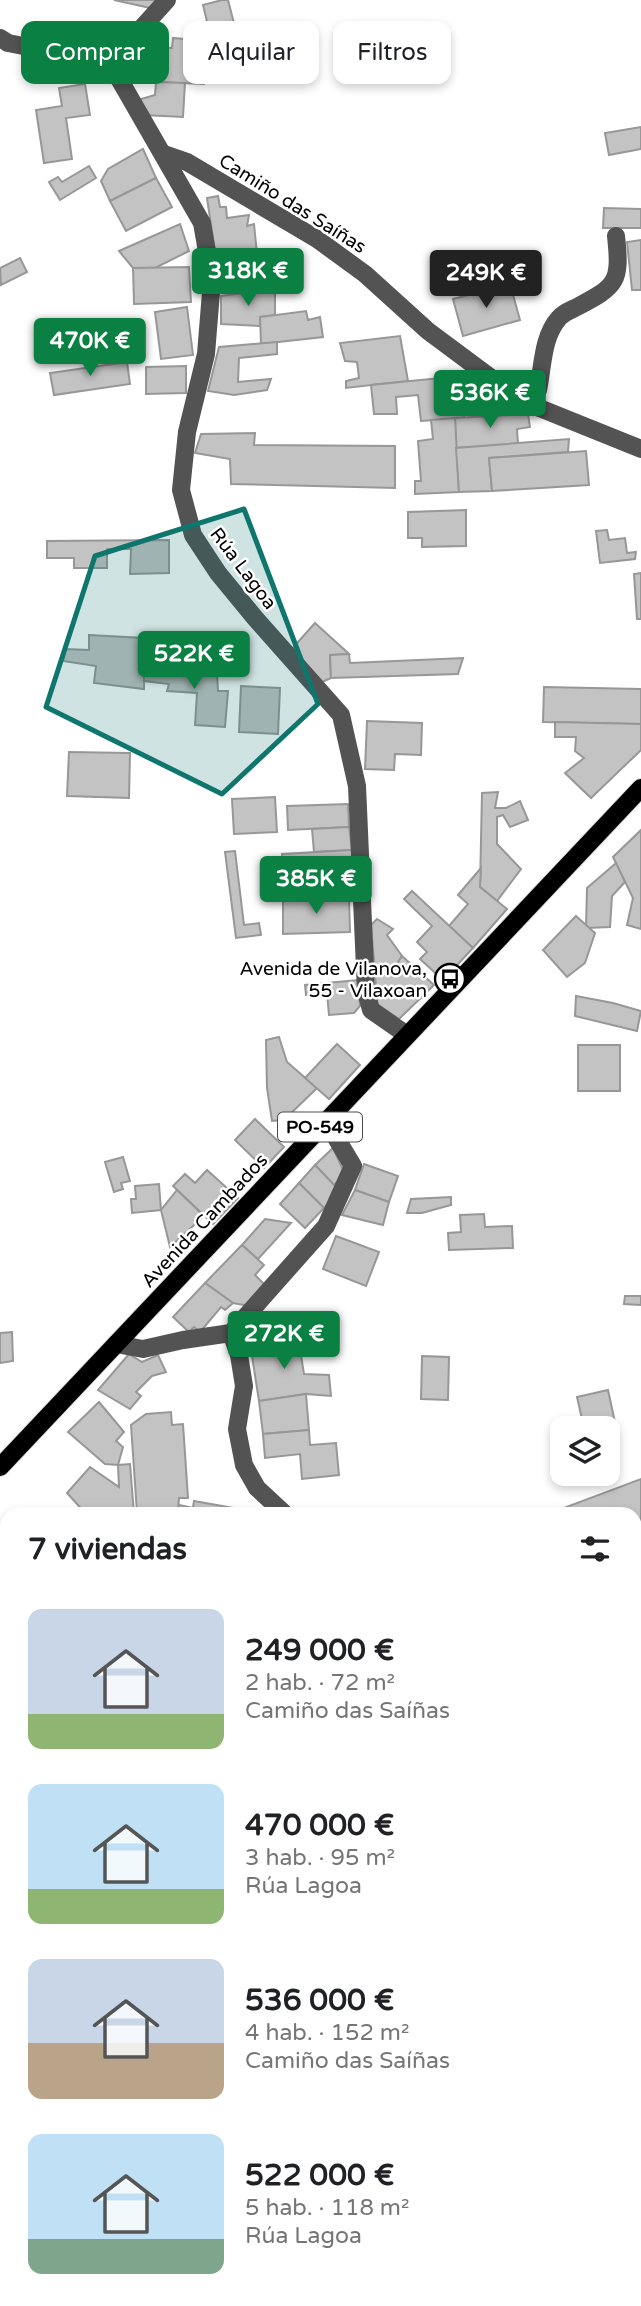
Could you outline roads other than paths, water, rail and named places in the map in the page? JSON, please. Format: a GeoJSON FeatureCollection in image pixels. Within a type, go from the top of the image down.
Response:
{"type":"FeatureCollection","features":[{"type":"Feature","properties":{"kind":"main road","name":"Avenida Cambados"},"geometry":{"type":"LineString","coordinates":[[0,1467],[641,788]]}},
{"type":"Feature","properties":{"kind":"street"},"geometry":{"type":"LineString","coordinates":[[148,21],[167,0]]}},
{"type":"Feature","properties":{"kind":"street"},"geometry":{"type":"LineString","coordinates":[[0,37],[8,43],[21,46]]}},
{"type":"Feature","properties":{"kind":"street","name":"Rúa Lagoa"},"geometry":{"type":"LineString","coordinates":[[122,84],[202,223],[212,280],[206,354],[187,432],[181,490],[193,535],[218,573],[341,715],[357,786],[366,991],[371,1010],[408,1035]]}},
{"type":"Feature","properties":{"kind":"street","name":"Camiño das Saíñas"},"geometry":{"type":"LineString","coordinates":[[164,154],[187,162],[317,239],[365,274],[428,331],[522,401],[641,449]]}},
{"type":"Feature","properties":{"kind":"street"},"geometry":{"type":"LineString","coordinates":[[522,401],[537,390],[547,336],[560,317],[599,295],[615,282],[619,263],[616,236]]}},
{"type":"Feature","properties":{"kind":"street"},"geometry":{"type":"LineString","coordinates":[[116,1344],[143,1349],[231,1333],[326,1226],[353,1166],[326,1121]]}},
{"type":"Feature","properties":{"kind":"street"},"geometry":{"type":"LineString","coordinates":[[231,1333],[244,1386],[237,1429],[244,1465],[257,1488],[277,1507]]}},
{"type":"Feature","properties":{"kind":"place","name":"Avenida de Vilanova, 55 - Vilaxoan"},"geometry":{"type":"Point","coordinates":[450,979]}}]}
